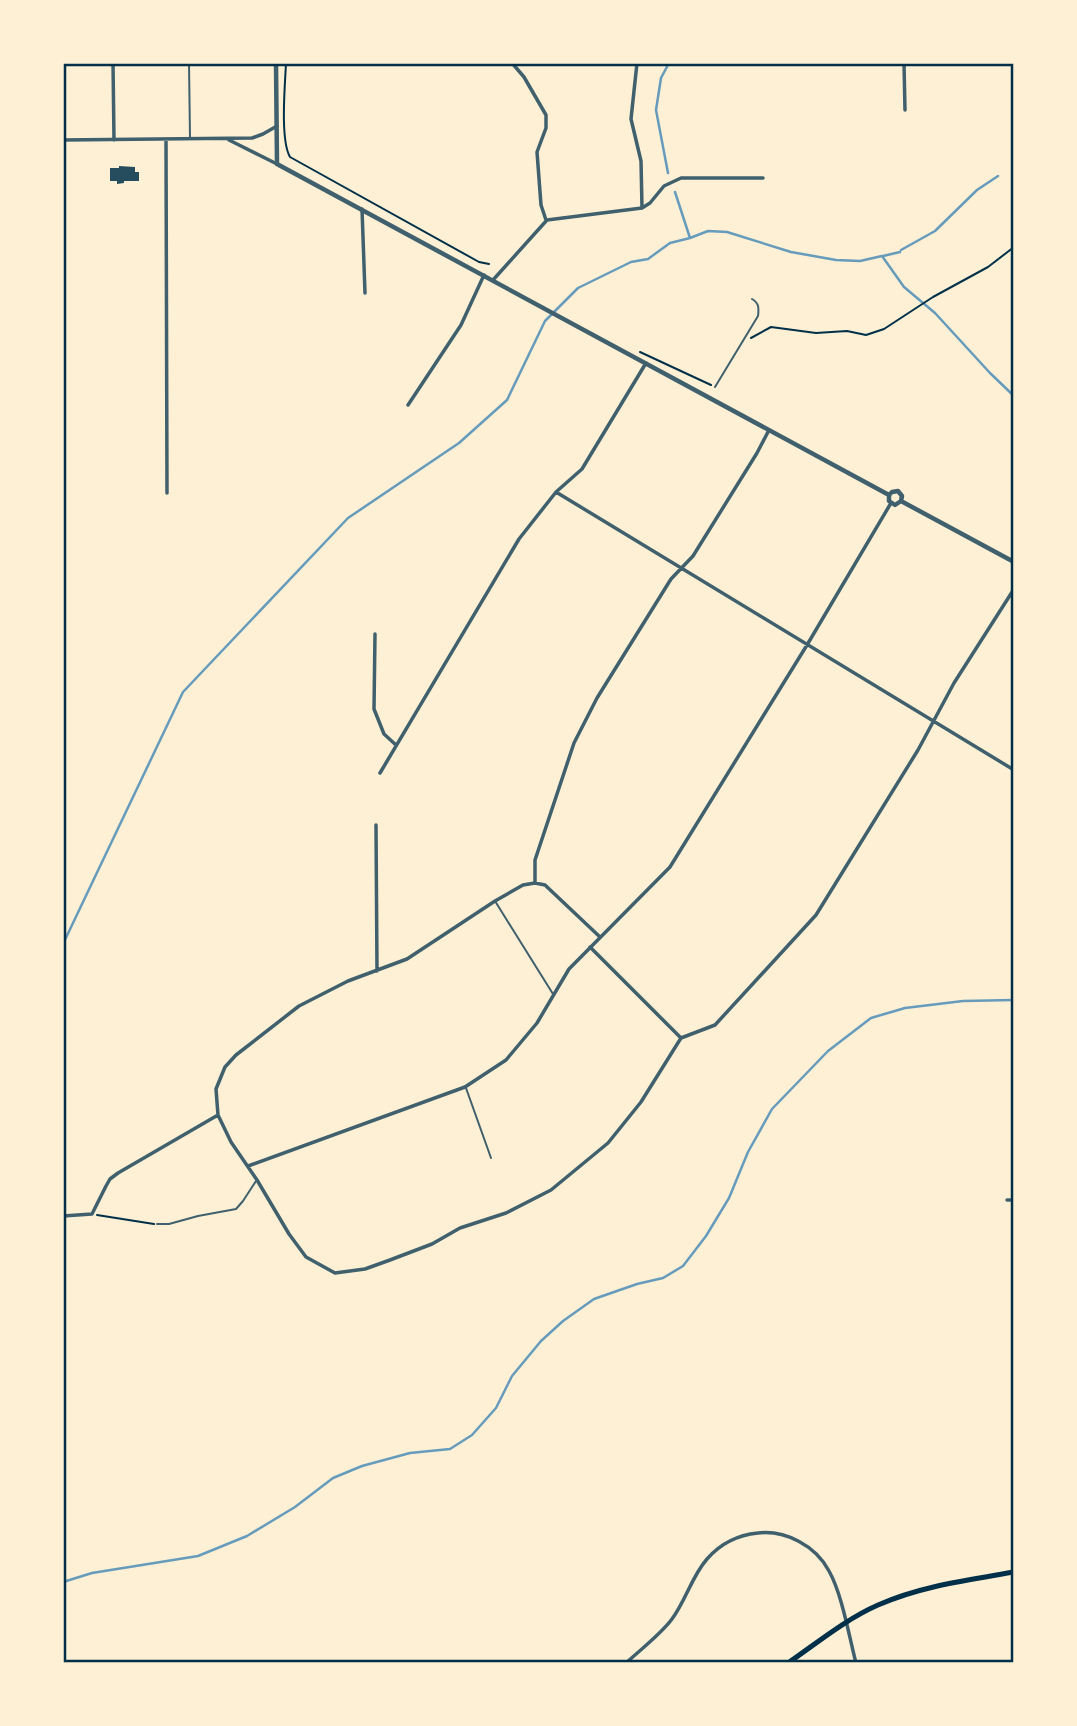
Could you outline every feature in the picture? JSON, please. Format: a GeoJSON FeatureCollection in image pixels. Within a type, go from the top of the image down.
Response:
{"type":"FeatureCollection","features":[{"type":"Feature","properties":{"kind":"main road"},"geometry":{"type":"LineString","coordinates":[[788,1663],[846,1622],[878,1605],[927,1588],[1014,1572]]}},
{"type":"Feature","properties":{"kind":"street"},"geometry":{"type":"LineString","coordinates":[[113,63],[114,140]]}},
{"type":"Feature","properties":{"kind":"street"},"geometry":{"type":"LineString","coordinates":[[276,63],[277,164]]}},
{"type":"Feature","properties":{"kind":"street"},"geometry":{"type":"LineString","coordinates":[[512,63],[524,77],[546,115],[545,128],[537,152],[541,205],[547,220]]}},
{"type":"Feature","properties":{"kind":"street"},"geometry":{"type":"LineString","coordinates":[[637,63],[631,119],[641,161],[642,208]]}},
{"type":"Feature","properties":{"kind":"street"},"geometry":{"type":"LineString","coordinates":[[904,63],[905,110]]}},
{"type":"Feature","properties":{"kind":"street"},"geometry":{"type":"LineString","coordinates":[[63,141],[227,139],[258,136],[277,126]]}},
{"type":"Feature","properties":{"kind":"street"},"geometry":{"type":"LineString","coordinates":[[166,139],[167,493]]}},
{"type":"Feature","properties":{"kind":"street"},"geometry":{"type":"LineString","coordinates":[[227,139],[362,209],[889,495]]}},
{"type":"Feature","properties":{"kind":"street"},"geometry":{"type":"LineString","coordinates":[[493,280],[547,220],[642,208],[650,203],[664,186],[681,178],[763,178]]}},
{"type":"Feature","properties":{"kind":"street"},"geometry":{"type":"LineString","coordinates":[[362,209],[365,292]]}},
{"type":"Feature","properties":{"kind":"street"},"geometry":{"type":"LineString","coordinates":[[408,405],[461,325],[484,275]]}},
{"type":"Feature","properties":{"kind":"street"},"geometry":{"type":"LineString","coordinates":[[380,772],[519,539],[556,492],[582,469],[646,363]]}},
{"type":"Feature","properties":{"kind":"street"},"geometry":{"type":"LineString","coordinates":[[535,883],[535,860],[574,743],[671,579],[693,556],[769,429]]}},
{"type":"Feature","properties":{"kind":"street"},"geometry":{"type":"LineString","coordinates":[[889,495],[898,491],[902,496],[901,501]]}},
{"type":"Feature","properties":{"kind":"street"},"geometry":{"type":"LineString","coordinates":[[556,492],[1014,770]]}},
{"type":"Feature","properties":{"kind":"street"},"geometry":{"type":"LineString","coordinates":[[889,495],[891,503]]}},
{"type":"Feature","properties":{"kind":"street"},"geometry":{"type":"LineString","coordinates":[[891,503],[895,505],[901,501]]}},
{"type":"Feature","properties":{"kind":"street"},"geometry":{"type":"LineString","coordinates":[[901,501],[1014,562]]}},
{"type":"Feature","properties":{"kind":"street"},"geometry":{"type":"LineString","coordinates":[[248,1166],[465,1087],[506,1060],[537,1023],[569,968],[670,867],[891,503]]}},
{"type":"Feature","properties":{"kind":"street"},"geometry":{"type":"LineString","coordinates":[[600,937],[545,885],[523,885],[407,960],[348,981],[299,1006],[236,1055],[225,1067],[216,1089],[218,1115],[231,1142],[306,1257],[335,1273],[365,1269],[390,1261],[432,1244],[460,1228],[506,1213],[551,1190],[608,1143],[641,1102],[681,1038],[715,1025],[816,915],[918,750],[954,683],[1014,589]]}},
{"type":"Feature","properties":{"kind":"street"},"geometry":{"type":"LineString","coordinates":[[375,634],[374,709],[384,734],[396,745]]}},
{"type":"Feature","properties":{"kind":"street"},"geometry":{"type":"LineString","coordinates":[[376,825],[377,971]]}},
{"type":"Feature","properties":{"kind":"street"},"geometry":{"type":"LineString","coordinates":[[590,947],[681,1038]]}},
{"type":"Feature","properties":{"kind":"street"},"geometry":{"type":"LineString","coordinates":[[63,1216],[92,1214],[110,1180],[218,1115]]}},
{"type":"Feature","properties":{"kind":"street"},"geometry":{"type":"LineString","coordinates":[[1007,1200],[1014,1200]]}},
{"type":"Feature","properties":{"kind":"street"},"geometry":{"type":"LineString","coordinates":[[626,1663],[672,1619],[707,1558],[726,1542],[761,1532],[792,1537],[812,1550],[830,1571],[856,1663]]}},
{"type":"Feature","properties":{"kind":"lane"},"geometry":{"type":"LineString","coordinates":[[189,63],[190,139]]}},
{"type":"Feature","properties":{"kind":"lane"},"geometry":{"type":"LineString","coordinates":[[715,387],[758,316],[759,308],[752,299]]}},
{"type":"Feature","properties":{"kind":"lane"},"geometry":{"type":"LineString","coordinates":[[495,901],[554,995]]}},
{"type":"Feature","properties":{"kind":"lane"},"geometry":{"type":"LineString","coordinates":[[465,1087],[491,1158]]}},
{"type":"Feature","properties":{"kind":"lane"},"geometry":{"type":"LineString","coordinates":[[157,1224],[169,1224],[236,1209],[257,1180]]}},
{"type":"Feature","properties":{"kind":"path"},"geometry":{"type":"LineString","coordinates":[[285,63],[285,131],[287,153],[290,157],[479,262],[489,264]]}},
{"type":"Feature","properties":{"kind":"path"},"geometry":{"type":"LineString","coordinates":[[741,344],[771,327],[816,333],[847,331],[866,335],[884,329],[926,301],[988,267],[1014,247]]}},
{"type":"Feature","properties":{"kind":"path"},"geometry":{"type":"LineString","coordinates":[[642,353],[715,387]]}},
{"type":"Feature","properties":{"kind":"path"},"geometry":{"type":"LineString","coordinates":[[92,1214],[157,1224]]}},
{"type":"Feature","properties":{"kind":"building"},"geometry":{"type":"Polygon","coordinates":[[[135,167],[135,172],[139,172],[139,181],[117,184],[117,181],[110,181],[110,168],[135,167]]]}},
{"type":"Feature","properties":{"kind":"waterway"},"geometry":{"type":"LineString","coordinates":[[668,173],[656,110],[661,78],[669,63]]}},
{"type":"Feature","properties":{"kind":"waterway"},"geometry":{"type":"LineString","coordinates":[[901,250],[935,231],[977,190],[998,176]]}},
{"type":"Feature","properties":{"kind":"waterway"},"geometry":{"type":"LineString","coordinates":[[63,944],[183,692],[348,518],[459,443],[507,400],[545,321],[578,288],[631,262],[648,259],[670,243],[690,238],[675,192]]}},
{"type":"Feature","properties":{"kind":"waterway"},"geometry":{"type":"LineString","coordinates":[[690,238],[708,231],[727,232],[791,252],[836,260],[860,261],[882,256],[904,287],[935,313],[1014,396]]}},
{"type":"Feature","properties":{"kind":"waterway"},"geometry":{"type":"LineString","coordinates":[[883,256],[900,252]]}},
{"type":"Feature","properties":{"kind":"waterway"},"geometry":{"type":"LineString","coordinates":[[63,1582],[92,1573],[198,1556],[247,1536],[295,1507],[333,1478],[362,1466],[410,1453],[450,1449],[472,1435],[496,1408],[512,1376],[541,1341],[563,1321],[594,1299],[663,1278],[683,1266],[706,1236],[729,1198],[748,1152],[772,1109],[828,1051],[871,1018],[905,1008],[963,1001],[1014,1000]]}}]}
